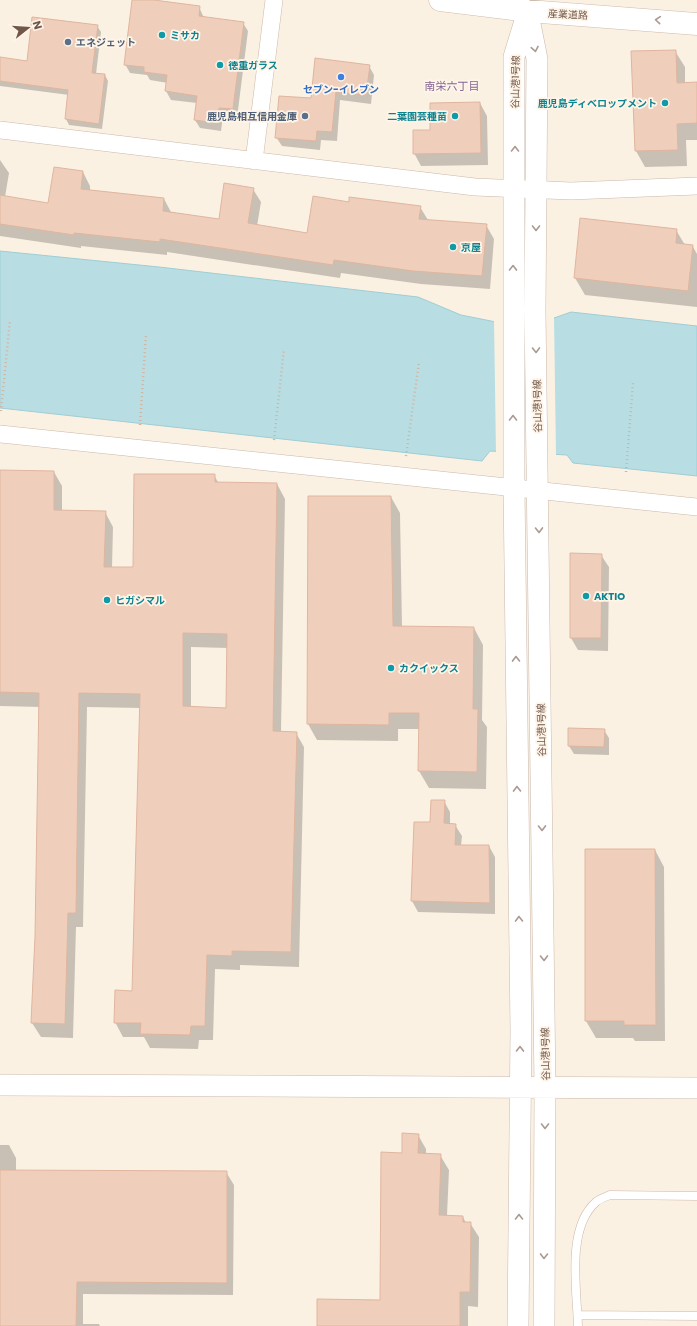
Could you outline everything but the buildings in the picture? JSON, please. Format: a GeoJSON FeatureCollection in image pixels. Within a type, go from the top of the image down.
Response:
{"type":"FeatureCollection","features":[{"type":"Feature","properties":{"kind":"main road","name":"産業道路"},"geometry":{"type":"LineString","coordinates":[[440,0],[528,6],[697,24]]}},
{"type":"Feature","properties":{"kind":"street"},"geometry":{"type":"LineString","coordinates":[[254,161],[274,0]]}},
{"type":"Feature","properties":{"kind":"street","name":"谷山港1号線"},"geometry":{"type":"LineString","coordinates":[[518,1326],[521,1032],[512,307],[515,188],[514,57],[528,6]]}},
{"type":"Feature","properties":{"kind":"street","name":"谷山港1号線"},"geometry":{"type":"LineString","coordinates":[[528,6],[537,59],[535,311],[545,1087],[544,1326]]}},
{"type":"Feature","properties":{"kind":"street"},"geometry":{"type":"LineString","coordinates":[[0,130],[475,187],[571,192],[697,186]]}},
{"type":"Feature","properties":{"kind":"street"},"geometry":{"type":"LineString","coordinates":[[0,434],[697,507]]}},
{"type":"Feature","properties":{"kind":"street"},"geometry":{"type":"LineString","coordinates":[[0,1085],[697,1088]]}},
{"type":"Feature","properties":{"kind":"lane"},"geometry":{"type":"LineString","coordinates":[[578,1326],[576,1244],[579,1228],[596,1201],[610,1195],[697,1196]]}},
{"type":"Feature","properties":{"kind":"lane"},"geometry":{"type":"LineString","coordinates":[[578,1315],[697,1316]]}},
{"type":"Feature","properties":{"kind":"path"},"geometry":{"type":"LineString","coordinates":[[1,412],[10,320]]}},
{"type":"Feature","properties":{"kind":"path"},"geometry":{"type":"LineString","coordinates":[[140,425],[146,334]]}},
{"type":"Feature","properties":{"kind":"path"},"geometry":{"type":"LineString","coordinates":[[274,440],[284,349]]}},
{"type":"Feature","properties":{"kind":"path"},"geometry":{"type":"LineString","coordinates":[[406,456],[419,362]]}},
{"type":"Feature","properties":{"kind":"path"},"geometry":{"type":"LineString","coordinates":[[626,472],[633,383]]}},
{"type":"Feature","properties":{"kind":"water"},"geometry":{"type":"Polygon","coordinates":[[[0,251],[159,267],[418,297],[461,315],[526,328],[571,312],[697,326],[697,476],[573,463],[567,455],[490,451],[482,461],[0,408],[0,251]]]}},
{"type":"Feature","properties":{"kind":"pier"},"geometry":{"type":"Polygon","coordinates":[[[554,316],[556,456],[496,452],[494,320],[526,326],[554,316]]]}},
{"type":"Feature","properties":{"kind":"place","name":"ミサカ"},"geometry":{"type":"Point","coordinates":[162,35]}},
{"type":"Feature","properties":{"kind":"place","name":"エネジェット"},"geometry":{"type":"Point","coordinates":[68,42]}},
{"type":"Feature","properties":{"kind":"place","name":"徳重ガラス"},"geometry":{"type":"Point","coordinates":[220,65]}},
{"type":"Feature","properties":{"kind":"place","name":"セブン-イレブン"},"geometry":{"type":"Point","coordinates":[341,77]}},
{"type":"Feature","properties":{"kind":"place","name":"鹿児島ディベロップメント"},"geometry":{"type":"Point","coordinates":[665,103]}},
{"type":"Feature","properties":{"kind":"place","name":"鹿児島相互信用金庫"},"geometry":{"type":"Point","coordinates":[305,116]}},
{"type":"Feature","properties":{"kind":"place","name":"二葉園芸種苗"},"geometry":{"type":"Point","coordinates":[455,116]}},
{"type":"Feature","properties":{"kind":"place","name":"京屋"},"geometry":{"type":"Point","coordinates":[453,247]}},
{"type":"Feature","properties":{"kind":"place","name":"AKTIO"},"geometry":{"type":"Point","coordinates":[586,596]}},
{"type":"Feature","properties":{"kind":"place","name":"ヒガシマル"},"geometry":{"type":"Point","coordinates":[107,600]}},
{"type":"Feature","properties":{"kind":"place","name":"カクイックス"},"geometry":{"type":"Point","coordinates":[391,668]}},
{"type":"Feature","properties":{"kind":"district","name":"南栄六丁目"},"geometry":{"type":"Point","coordinates":[452,86]}}]}
